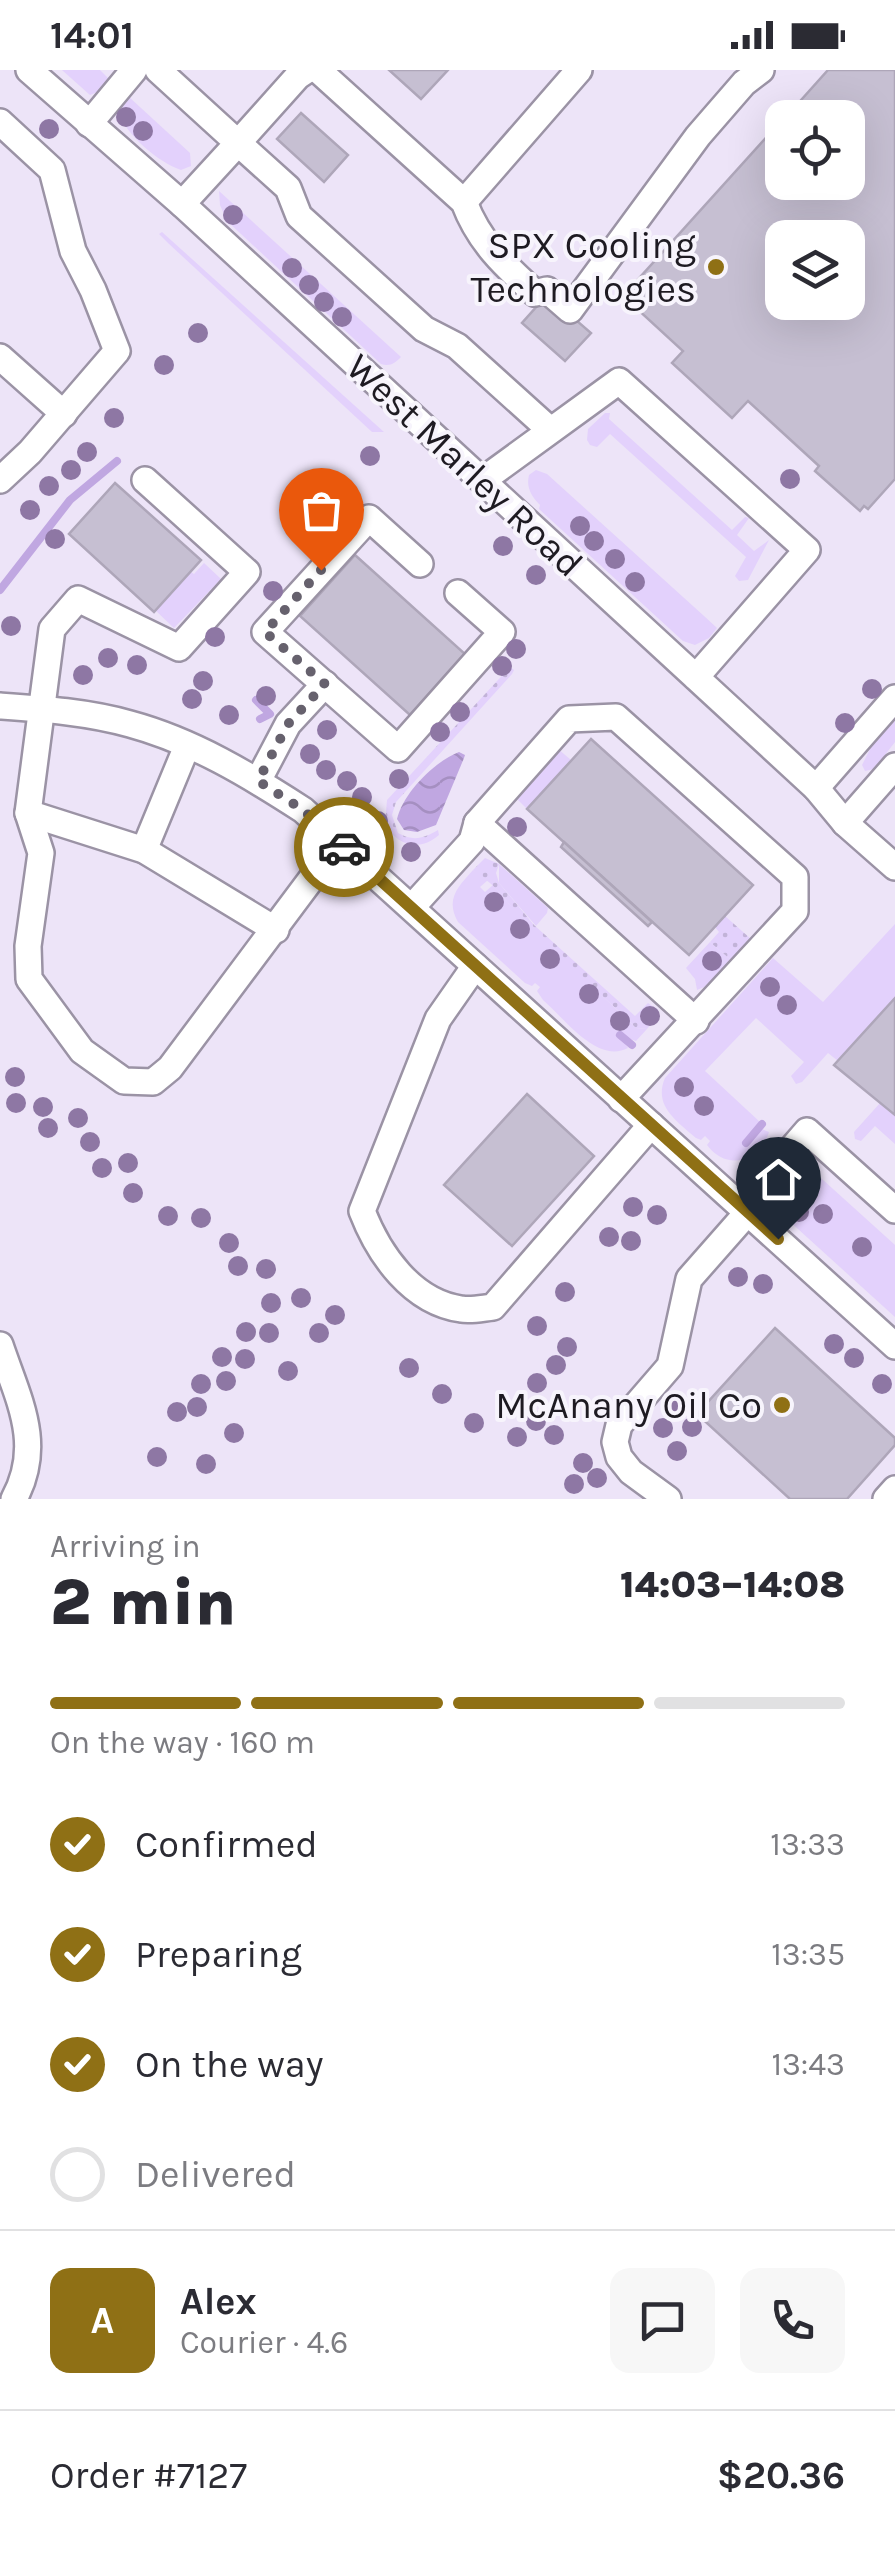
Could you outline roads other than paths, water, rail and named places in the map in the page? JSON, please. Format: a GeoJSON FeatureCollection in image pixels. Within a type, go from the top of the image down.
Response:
{"type":"FeatureCollection","features":[{"type":"Feature","properties":{"kind":"street","name":"West Marley Road"},"geometry":{"type":"LineString","coordinates":[[28,70],[182,204],[483,480],[816,788],[846,823],[895,867]]}},
{"type":"Feature","properties":{"kind":"street"},"geometry":{"type":"LineString","coordinates":[[88,124],[134,70]]}},
{"type":"Feature","properties":{"kind":"street"},"geometry":{"type":"LineString","coordinates":[[158,70],[288,188],[299,216],[424,330],[457,346],[549,429]]}},
{"type":"Feature","properties":{"kind":"street"},"geometry":{"type":"LineString","coordinates":[[182,204],[307,70]]}},
{"type":"Feature","properties":{"kind":"street"},"geometry":{"type":"LineString","coordinates":[[318,70],[464,202],[475,230],[495,256],[535,292],[548,290],[570,310],[698,136],[744,82],[761,70]]}},
{"type":"Feature","properties":{"kind":"street"},"geometry":{"type":"LineString","coordinates":[[464,202],[579,70]]}},
{"type":"Feature","properties":{"kind":"street"},"geometry":{"type":"LineString","coordinates":[[0,122],[52,170],[73,251],[116,351],[64,414],[0,480]]}},
{"type":"Feature","properties":{"kind":"street"},"geometry":{"type":"LineString","coordinates":[[0,357],[64,414]]}},
{"type":"Feature","properties":{"kind":"street"},"geometry":{"type":"LineString","coordinates":[[483,480],[619,381],[807,550],[696,677]]}},
{"type":"Feature","properties":{"kind":"street"},"geometry":{"type":"LineString","coordinates":[[144,480],[247,572],[179,648],[78,599],[52,629],[28,812],[41,853],[28,946],[29,978],[82,1051],[124,1081],[153,1082],[170,1068],[339,842]]}},
{"type":"Feature","properties":{"kind":"street"},"geometry":{"type":"LineString","coordinates":[[420,564],[369,518],[265,632],[398,749],[502,632],[458,593]]}},
{"type":"Feature","properties":{"kind":"street"},"geometry":{"type":"LineString","coordinates":[[258,781],[288,724],[325,684]]}},
{"type":"Feature","properties":{"kind":"street"},"geometry":{"type":"LineString","coordinates":[[816,788],[895,698]]}},
{"type":"Feature","properties":{"kind":"street"},"geometry":{"type":"LineString","coordinates":[[0,706],[132,724],[228,763],[303,810],[895,1346]]}},
{"type":"Feature","properties":{"kind":"street"},"geometry":{"type":"LineString","coordinates":[[412,907],[472,841],[477,823],[569,719],[616,718],[795,877],[795,910],[622,1099]]}},
{"type":"Feature","properties":{"kind":"street"},"geometry":{"type":"LineString","coordinates":[[144,850],[187,746]]}},
{"type":"Feature","properties":{"kind":"street"},"geometry":{"type":"LineString","coordinates":[[846,823],[895,766]]}},
{"type":"Feature","properties":{"kind":"street"},"geometry":{"type":"LineString","coordinates":[[28,812],[144,850],[276,930]]}},
{"type":"Feature","properties":{"kind":"street"},"geometry":{"type":"LineString","coordinates":[[477,823],[696,1020]]}},
{"type":"Feature","properties":{"kind":"street"},"geometry":{"type":"LineString","coordinates":[[475,966],[438,1018],[362,1211],[372,1238],[396,1270],[425,1298],[462,1310],[494,1307],[651,1125]]}},
{"type":"Feature","properties":{"kind":"street"},"geometry":{"type":"LineString","coordinates":[[668,1499],[630,1472],[615,1442],[619,1425],[670,1366],[689,1279],[807,1130],[895,1210]]}},
{"type":"Feature","properties":{"kind":"street"},"geometry":{"type":"LineString","coordinates":[[0,1345],[28,1429],[30,1453],[14,1499]]}},
{"type":"Feature","properties":{"kind":"street"},"geometry":{"type":"LineString","coordinates":[[886,1499],[895,1489]]}},
{"type":"Feature","properties":{"kind":"water"},"geometry":{"type":"Polygon","coordinates":[[[459,752],[465,755],[436,825],[417,832],[404,830],[397,819],[413,789],[440,763],[459,752]]]}},
{"type":"Feature","properties":{"kind":"waterway"},"geometry":{"type":"LineString","coordinates":[[0,590],[70,500],[117,461]]}},
{"type":"Feature","properties":{"kind":"waterway"},"geometry":{"type":"LineString","coordinates":[[256,700],[270,714],[260,719]]}},
{"type":"Feature","properties":{"kind":"waterway"},"geometry":{"type":"LineString","coordinates":[[620,1035],[632,1045]]}},
{"type":"Feature","properties":{"kind":"waterway"},"geometry":{"type":"LineString","coordinates":[[746,1143],[762,1124]]}},
{"type":"Feature","properties":{"kind":"place","name":"SPX Cooling Technologies"},"geometry":{"type":"Point","coordinates":[716,267]}},
{"type":"Feature","properties":{"kind":"place","name":"McAnany Oil Co"},"geometry":{"type":"Point","coordinates":[782,1405]}}]}
